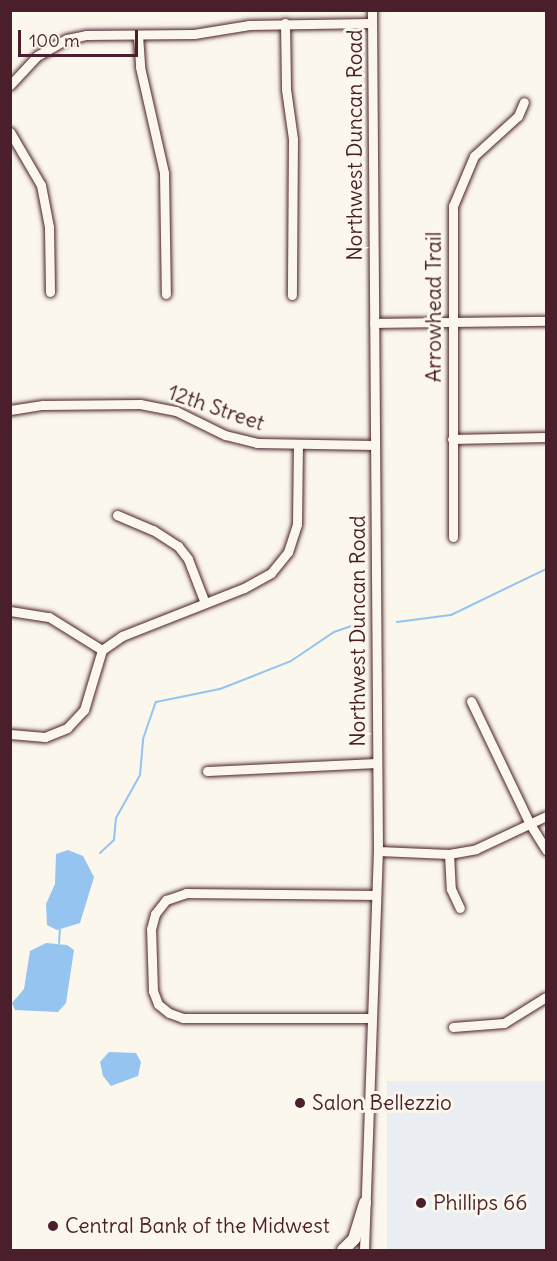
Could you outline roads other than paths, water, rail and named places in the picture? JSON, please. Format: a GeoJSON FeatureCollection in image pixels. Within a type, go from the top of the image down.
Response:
{"type":"FeatureCollection","features":[{"type":"Feature","properties":{"kind":"main road"},"geometry":{"type":"LineString","coordinates":[[343,1251],[354,1239],[365,1203]]}},
{"type":"Feature","properties":{"kind":"street","name":"Northwest Duncan Road"},"geometry":{"type":"LineString","coordinates":[[364,1251],[374,895],[378,851],[372,10]]}},
{"type":"Feature","properties":{"kind":"street"},"geometry":{"type":"LineString","coordinates":[[10,86],[37,56],[67,39],[86,35],[194,34],[285,23],[371,23]]}},
{"type":"Feature","properties":{"kind":"street"},"geometry":{"type":"LineString","coordinates":[[285,23],[286,89],[293,138],[292,295]]}},
{"type":"Feature","properties":{"kind":"street"},"geometry":{"type":"LineString","coordinates":[[138,35],[140,67],[164,173],[166,294]]}},
{"type":"Feature","properties":{"kind":"street","name":"Arrowhead Trail"},"geometry":{"type":"LineString","coordinates":[[453,537],[452,225],[462,177],[481,148],[518,116],[524,102]]}},
{"type":"Feature","properties":{"kind":"street"},"geometry":{"type":"LineString","coordinates":[[10,132],[41,185],[49,227],[50,292]]}},
{"type":"Feature","properties":{"kind":"street"},"geometry":{"type":"LineString","coordinates":[[374,323],[546,321]]}},
{"type":"Feature","properties":{"kind":"street","name":"12th Street"},"geometry":{"type":"LineString","coordinates":[[10,410],[43,405],[140,404],[177,411],[243,441],[298,446],[374,445]]}},
{"type":"Feature","properties":{"kind":"street"},"geometry":{"type":"LineString","coordinates":[[452,439],[546,437]]}},
{"type":"Feature","properties":{"kind":"street"},"geometry":{"type":"LineString","coordinates":[[10,734],[45,737],[76,720],[86,704],[102,650],[122,636],[265,577],[288,552],[299,510],[298,446]]}},
{"type":"Feature","properties":{"kind":"street"},"geometry":{"type":"LineString","coordinates":[[117,515],[153,530],[178,546],[188,559],[205,603]]}},
{"type":"Feature","properties":{"kind":"street"},"geometry":{"type":"LineString","coordinates":[[10,611],[49,617],[102,650]]}},
{"type":"Feature","properties":{"kind":"street"},"geometry":{"type":"LineString","coordinates":[[471,701],[530,824],[546,850]]}},
{"type":"Feature","properties":{"kind":"street"},"geometry":{"type":"LineString","coordinates":[[207,771],[377,763]]}},
{"type":"Feature","properties":{"kind":"street"},"geometry":{"type":"LineString","coordinates":[[378,851],[449,854],[476,849],[546,816]]}},
{"type":"Feature","properties":{"kind":"street"},"geometry":{"type":"LineString","coordinates":[[449,854],[451,889],[460,908]]}},
{"type":"Feature","properties":{"kind":"street"},"geometry":{"type":"LineString","coordinates":[[372,1018],[183,1018],[158,1004],[153,991],[152,929],[155,914],[166,900],[186,893],[374,895]]}},
{"type":"Feature","properties":{"kind":"street"},"geometry":{"type":"LineString","coordinates":[[453,1027],[504,1023],[546,997]]}},
{"type":"Feature","properties":{"kind":"water"},"geometry":{"type":"Polygon","coordinates":[[[68,850],[83,856],[94,877],[80,923],[57,930],[47,925],[46,904],[55,884],[56,854],[68,850]]]}},
{"type":"Feature","properties":{"kind":"water"},"geometry":{"type":"Polygon","coordinates":[[[46,943],[67,945],[74,950],[66,1003],[58,1012],[15,1010],[12,1003],[24,989],[30,951],[46,943]]]}},
{"type":"Feature","properties":{"kind":"water"},"geometry":{"type":"Polygon","coordinates":[[[109,1052],[136,1053],[141,1062],[138,1076],[111,1086],[103,1076],[100,1062],[109,1052]]]}},
{"type":"Feature","properties":{"kind":"waterway"},"geometry":{"type":"LineString","coordinates":[[397,622],[451,615],[546,569]]}},
{"type":"Feature","properties":{"kind":"waterway"},"geometry":{"type":"LineString","coordinates":[[100,853],[114,840],[116,818],[140,775],[143,739],[156,702],[220,689],[291,661],[334,632],[357,624]]}},
{"type":"Feature","properties":{"kind":"waterway"},"geometry":{"type":"LineString","coordinates":[[59,943],[60,930]]}},
{"type":"Feature","properties":{"kind":"place","name":"Salon Bellezzio"},"geometry":{"type":"Point","coordinates":[300,1103]}},
{"type":"Feature","properties":{"kind":"place","name":"Phillips 66"},"geometry":{"type":"Point","coordinates":[421,1203]}},
{"type":"Feature","properties":{"kind":"place","name":"Central Bank of the Midwest"},"geometry":{"type":"Point","coordinates":[53,1226]}}]}
